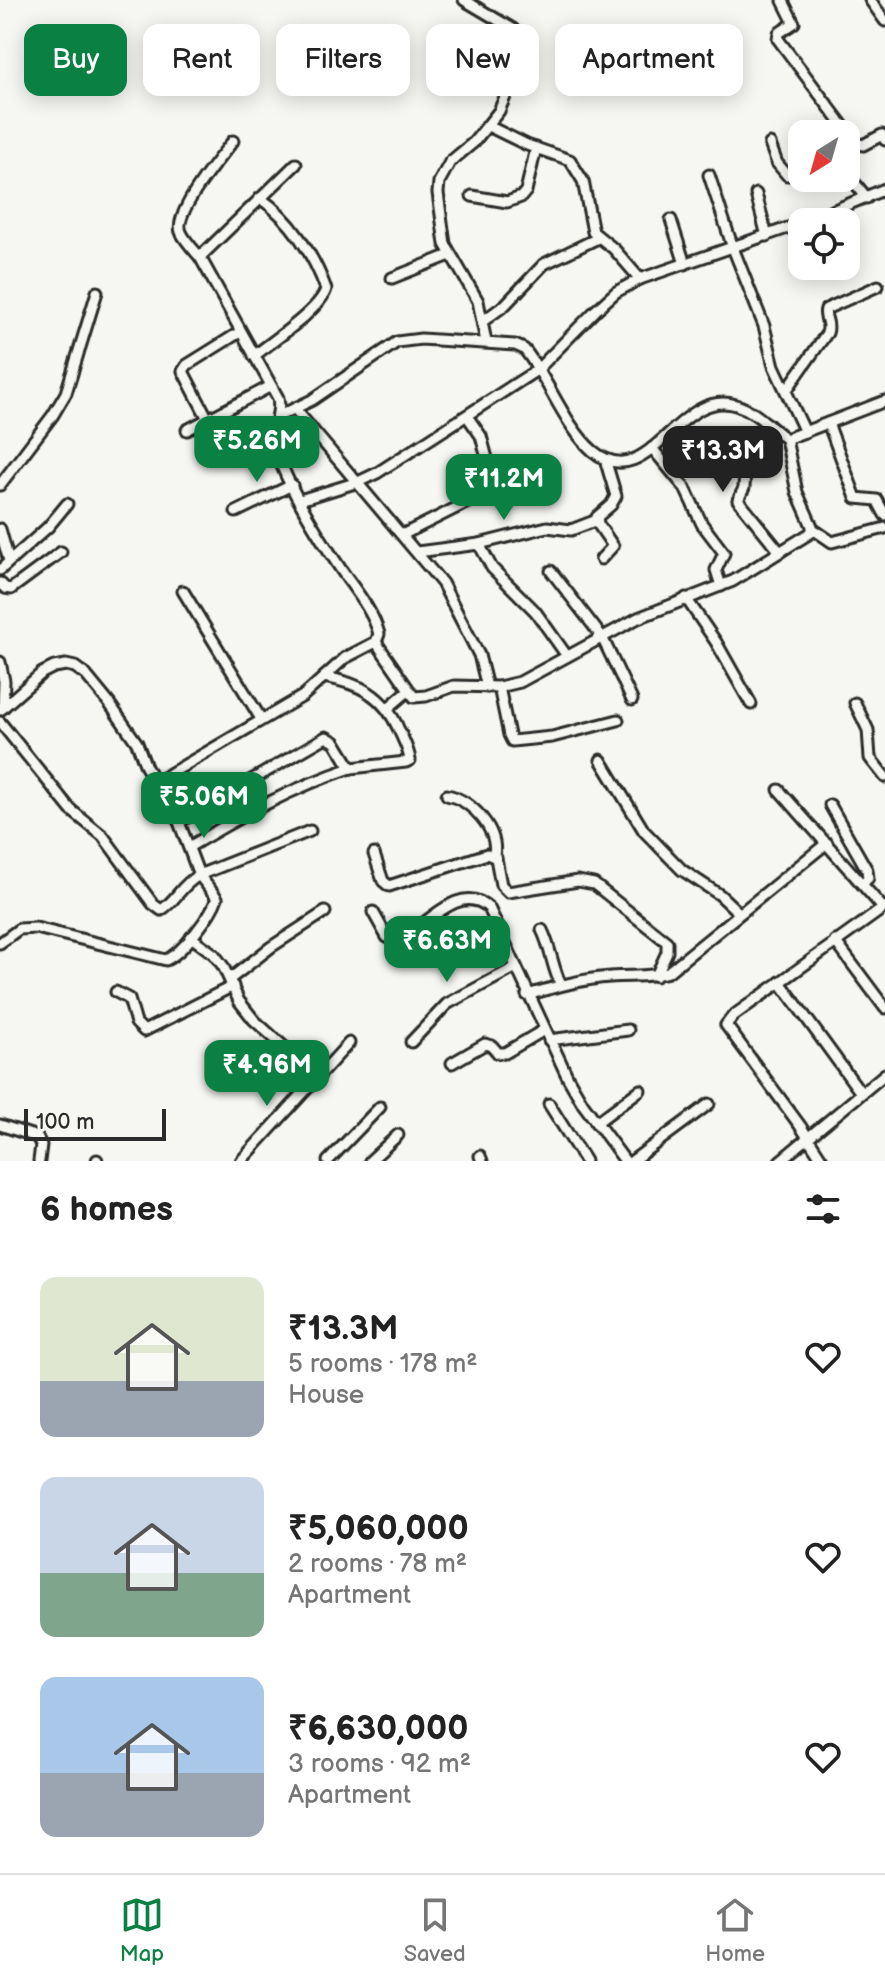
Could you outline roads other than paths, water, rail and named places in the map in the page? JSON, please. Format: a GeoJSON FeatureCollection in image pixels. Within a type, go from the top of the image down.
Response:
{"type":"FeatureCollection","features":[{"type":"Feature","properties":{"kind":"street"},"geometry":{"type":"LineString","coordinates":[[464,0],[513,29],[523,40],[520,62],[505,99],[488,126],[450,162],[439,182],[441,223],[450,255],[478,301],[486,342]]}},
{"type":"Feature","properties":{"kind":"street"},"geometry":{"type":"LineString","coordinates":[[870,0],[885,21]]}},
{"type":"Feature","properties":{"kind":"street"},"geometry":{"type":"LineString","coordinates":[[783,1],[794,23],[779,33],[778,39],[856,143],[863,145],[884,136]]}},
{"type":"Feature","properties":{"kind":"street"},"geometry":{"type":"LineString","coordinates":[[488,126],[559,155],[578,168],[587,195],[590,227],[640,279]]}},
{"type":"Feature","properties":{"kind":"street"},"geometry":{"type":"LineString","coordinates":[[156,782],[303,696],[345,658],[376,642],[379,634],[377,625],[300,500],[275,447],[273,434],[279,416],[278,398],[200,257],[181,232],[181,220],[206,175],[233,141]]}},
{"type":"Feature","properties":{"kind":"street"},"geometry":{"type":"LineString","coordinates":[[770,144],[782,171],[788,175]]}},
{"type":"Feature","properties":{"kind":"street"},"geometry":{"type":"LineString","coordinates":[[472,196],[507,202],[521,197],[526,191],[536,148]]}},
{"type":"Feature","properties":{"kind":"street"},"geometry":{"type":"LineString","coordinates":[[200,257],[296,164]]}},
{"type":"Feature","properties":{"kind":"street"},"geometry":{"type":"LineString","coordinates":[[709,175],[733,248],[764,326],[774,366],[805,432]]}},
{"type":"Feature","properties":{"kind":"street"},"geometry":{"type":"LineString","coordinates":[[860,189],[867,198]]}},
{"type":"Feature","properties":{"kind":"street"},"geometry":{"type":"LineString","coordinates":[[842,208],[885,189]]}},
{"type":"Feature","properties":{"kind":"street"},"geometry":{"type":"LineString","coordinates":[[756,194],[767,236]]}},
{"type":"Feature","properties":{"kind":"street"},"geometry":{"type":"LineString","coordinates":[[254,356],[313,308],[325,295],[326,289],[294,229],[275,208],[260,198]]}},
{"type":"Feature","properties":{"kind":"street"},"geometry":{"type":"LineString","coordinates":[[671,220],[685,264]]}},
{"type":"Feature","properties":{"kind":"street"},"geometry":{"type":"LineString","coordinates":[[300,500],[358,482],[537,370],[616,292],[640,279],[788,229]]}},
{"type":"Feature","properties":{"kind":"street"},"geometry":{"type":"LineString","coordinates":[[483,321],[505,305],[544,264],[598,238]]}},
{"type":"Feature","properties":{"kind":"street"},"geometry":{"type":"LineString","coordinates":[[392,278],[450,255]]}},
{"type":"Feature","properties":{"kind":"street"},"geometry":{"type":"LineString","coordinates":[[786,391],[827,333],[826,309],[878,286]]}},
{"type":"Feature","properties":{"kind":"street"},"geometry":{"type":"LineString","coordinates":[[0,485],[66,393],[97,292]]}},
{"type":"Feature","properties":{"kind":"street"},"geometry":{"type":"LineString","coordinates":[[208,419],[183,371],[187,365],[240,332]]}},
{"type":"Feature","properties":{"kind":"street"},"geometry":{"type":"LineString","coordinates":[[279,416],[295,409],[397,342],[421,339],[515,345],[524,349],[586,444],[605,459],[628,462],[652,448],[699,408],[715,403],[733,404],[754,413],[786,439],[797,492],[813,529],[832,542],[885,528]]}},
{"type":"Feature","properties":{"kind":"street"},"geometry":{"type":"LineString","coordinates":[[187,430],[271,386]]}},
{"type":"Feature","properties":{"kind":"street"},"geometry":{"type":"LineString","coordinates":[[786,439],[885,401]]}},
{"type":"Feature","properties":{"kind":"street"},"geometry":{"type":"LineString","coordinates":[[295,409],[442,583],[479,655],[487,687]]}},
{"type":"Feature","properties":{"kind":"street"},"geometry":{"type":"LineString","coordinates":[[402,535],[498,487],[499,480],[488,462],[481,436],[467,416]]}},
{"type":"Feature","properties":{"kind":"street"},"geometry":{"type":"LineString","coordinates":[[828,423],[856,498],[860,501],[874,498],[885,515]]}},
{"type":"Feature","properties":{"kind":"street"},"geometry":{"type":"LineString","coordinates":[[768,424],[745,470],[744,488],[738,500],[780,552]]}},
{"type":"Feature","properties":{"kind":"street"},"geometry":{"type":"LineString","coordinates":[[652,448],[685,488],[702,524],[724,553],[716,570],[721,586]]}},
{"type":"Feature","properties":{"kind":"street"},"geometry":{"type":"LineString","coordinates":[[417,552],[479,544],[547,527],[571,530],[597,520],[616,496],[605,459]]}},
{"type":"Feature","properties":{"kind":"street"},"geometry":{"type":"LineString","coordinates":[[236,512],[292,485]]}},
{"type":"Feature","properties":{"kind":"street"},"geometry":{"type":"LineString","coordinates":[[0,570],[48,527],[67,504]]}},
{"type":"Feature","properties":{"kind":"street"},"geometry":{"type":"LineString","coordinates":[[597,520],[613,546],[601,559]]}},
{"type":"Feature","properties":{"kind":"street"},"geometry":{"type":"LineString","coordinates":[[0,529],[9,561]]}},
{"type":"Feature","properties":{"kind":"street"},"geometry":{"type":"LineString","coordinates":[[376,642],[408,691],[419,698],[454,686],[499,687],[520,682],[638,618],[721,586],[809,535],[813,529]]}},
{"type":"Feature","properties":{"kind":"street"},"geometry":{"type":"LineString","coordinates":[[479,544],[492,568],[535,611],[567,656]]}},
{"type":"Feature","properties":{"kind":"street"},"geometry":{"type":"LineString","coordinates":[[0,583],[11,589],[61,552]]}},
{"type":"Feature","properties":{"kind":"street"},"geometry":{"type":"LineString","coordinates":[[551,571],[602,637],[632,700]]}},
{"type":"Feature","properties":{"kind":"street"},"geometry":{"type":"LineString","coordinates":[[183,591],[261,719]]}},
{"type":"Feature","properties":{"kind":"street"},"geometry":{"type":"LineString","coordinates":[[686,598],[716,642],[751,704]]}},
{"type":"Feature","properties":{"kind":"street"},"geometry":{"type":"LineString","coordinates":[[0,662],[4,681],[2,709]]}},
{"type":"Feature","properties":{"kind":"street"},"geometry":{"type":"LineString","coordinates":[[0,943],[19,929],[36,928],[161,960],[171,958],[191,937],[217,898],[199,875],[179,822],[146,767],[137,743],[86,675],[75,667],[54,667],[42,673],[2,709]]}},
{"type":"Feature","properties":{"kind":"street"},"geometry":{"type":"LineString","coordinates":[[189,847],[294,788],[351,768],[410,760],[388,708],[380,700],[357,684],[324,677]]}},
{"type":"Feature","properties":{"kind":"street"},"geometry":{"type":"LineString","coordinates":[[499,687],[512,741],[552,737],[618,720]]}},
{"type":"Feature","properties":{"kind":"street"},"geometry":{"type":"LineString","coordinates":[[388,708],[408,691]]}},
{"type":"Feature","properties":{"kind":"street"},"geometry":{"type":"LineString","coordinates":[[855,703],[868,730],[870,758],[885,777]]}},
{"type":"Feature","properties":{"kind":"street"},"geometry":{"type":"LineString","coordinates":[[0,722],[71,810],[103,836],[157,909],[165,909],[184,884],[199,875],[310,831]]}},
{"type":"Feature","properties":{"kind":"street"},"geometry":{"type":"LineString","coordinates":[[179,822],[326,737],[335,742],[351,768]]}},
{"type":"Feature","properties":{"kind":"street"},"geometry":{"type":"LineString","coordinates":[[601,760],[637,821],[662,851],[739,913]]}},
{"type":"Feature","properties":{"kind":"street"},"geometry":{"type":"LineString","coordinates":[[779,790],[884,908],[733,1016],[726,1025],[823,1161]]}},
{"type":"Feature","properties":{"kind":"street"},"geometry":{"type":"LineString","coordinates":[[447,795],[458,797],[473,808],[494,839],[494,856],[501,885],[508,892],[578,881],[594,884],[667,942],[667,952],[656,976]]}},
{"type":"Feature","properties":{"kind":"street"},"geometry":{"type":"LineString","coordinates":[[830,805],[867,870],[868,878],[862,884]]}},
{"type":"Feature","properties":{"kind":"street"},"geometry":{"type":"LineString","coordinates":[[527,995],[561,985],[609,977],[656,976],[668,972],[827,843]]}},
{"type":"Feature","properties":{"kind":"street"},"geometry":{"type":"LineString","coordinates":[[374,854],[383,881],[389,886],[487,854],[494,856]]}},
{"type":"Feature","properties":{"kind":"street"},"geometry":{"type":"LineString","coordinates":[[373,912],[387,937],[397,942],[459,901],[471,898],[482,902],[495,919],[527,995],[568,1078],[625,1161]]}},
{"type":"Feature","properties":{"kind":"street"},"geometry":{"type":"LineString","coordinates":[[116,992],[129,999],[138,1027],[144,1031],[232,982],[271,947],[325,912]]}},
{"type":"Feature","properties":{"kind":"street"},"geometry":{"type":"LineString","coordinates":[[542,930],[547,939],[552,969],[561,985]]}},
{"type":"Feature","properties":{"kind":"street"},"geometry":{"type":"LineString","coordinates":[[191,937],[214,954],[232,982],[239,1001],[254,1020],[318,1077]]}},
{"type":"Feature","properties":{"kind":"street"},"geometry":{"type":"LineString","coordinates":[[835,941],[885,1008]]}},
{"type":"Feature","properties":{"kind":"street"},"geometry":{"type":"LineString","coordinates":[[411,1042],[447,1004],[516,967]]}},
{"type":"Feature","properties":{"kind":"street"},"geometry":{"type":"LineString","coordinates":[[780,982],[861,1093]]}},
{"type":"Feature","properties":{"kind":"street"},"geometry":{"type":"LineString","coordinates":[[452,1063],[485,1044],[498,1053],[505,1053],[544,1030]]}},
{"type":"Feature","properties":{"kind":"street"},"geometry":{"type":"LineString","coordinates":[[549,1040],[628,1030]]}},
{"type":"Feature","properties":{"kind":"street"},"geometry":{"type":"LineString","coordinates":[[241,1161],[349,1043]]}},
{"type":"Feature","properties":{"kind":"street"},"geometry":{"type":"LineString","coordinates":[[780,1161],[885,1074]]}},
{"type":"Feature","properties":{"kind":"street"},"geometry":{"type":"LineString","coordinates":[[596,1123],[640,1090]]}},
{"type":"Feature","properties":{"kind":"street"},"geometry":{"type":"LineString","coordinates":[[549,1104],[585,1161]]}},
{"type":"Feature","properties":{"kind":"street"},"geometry":{"type":"LineString","coordinates":[[632,1161],[709,1104]]}},
{"type":"Feature","properties":{"kind":"street"},"geometry":{"type":"LineString","coordinates":[[328,1161],[380,1107]]}},
{"type":"Feature","properties":{"kind":"street"},"geometry":{"type":"LineString","coordinates":[[0,1125],[37,1137],[41,1145],[39,1161]]}},
{"type":"Feature","properties":{"kind":"street"},"geometry":{"type":"LineString","coordinates":[[370,1161],[398,1135]]}}]}
